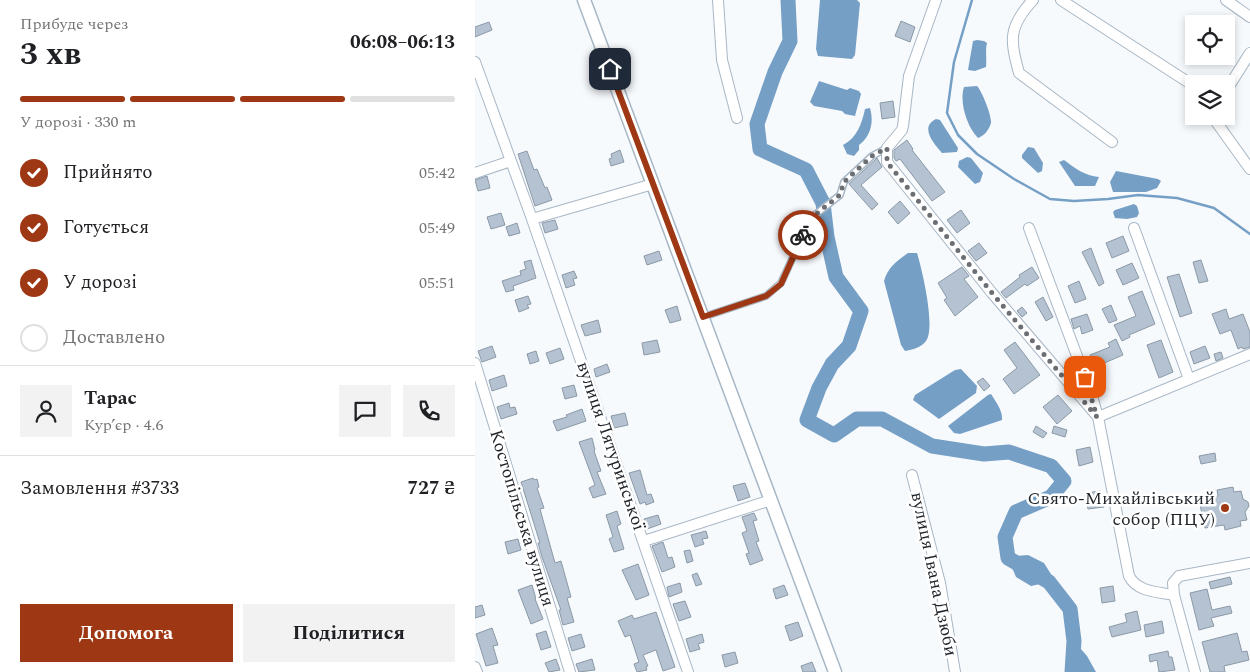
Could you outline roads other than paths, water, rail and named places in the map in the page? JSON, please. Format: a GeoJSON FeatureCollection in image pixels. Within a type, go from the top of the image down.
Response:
{"type":"FeatureCollection","features":[{"type":"Feature","properties":{"kind":"street"},"geometry":{"type":"LineString","coordinates":[[584,0],[835,672]]}},
{"type":"Feature","properties":{"kind":"street"},"geometry":{"type":"LineString","coordinates":[[718,0],[722,60],[737,118]]}},
{"type":"Feature","properties":{"kind":"street"},"geometry":{"type":"LineString","coordinates":[[936,0],[909,76],[902,130],[887,148],[887,162],[992,293],[1097,417]]}},
{"type":"Feature","properties":{"kind":"street"},"geometry":{"type":"LineString","coordinates":[[1033,0],[1016,22],[1013,41],[1019,73],[1112,142]]}},
{"type":"Feature","properties":{"kind":"street"},"geometry":{"type":"LineString","coordinates":[[1061,0],[1185,80]]}},
{"type":"Feature","properties":{"kind":"street"},"geometry":{"type":"LineString","coordinates":[[1226,0],[1250,16]]}},
{"type":"Feature","properties":{"kind":"street"},"geometry":{"type":"LineString","coordinates":[[1235,77],[1250,52]]}},
{"type":"Feature","properties":{"kind":"street","name":"вулиця Лятуринської"},"geometry":{"type":"LineString","coordinates":[[475,62],[532,219],[688,672]]}},
{"type":"Feature","properties":{"kind":"street"},"geometry":{"type":"LineString","coordinates":[[1218,125],[1250,169]]}},
{"type":"Feature","properties":{"kind":"street"},"geometry":{"type":"LineString","coordinates":[[475,174],[511,161]]}},
{"type":"Feature","properties":{"kind":"street"},"geometry":{"type":"LineString","coordinates":[[532,219],[653,184]]}},
{"type":"Feature","properties":{"kind":"street"},"geometry":{"type":"LineString","coordinates":[[1029,228],[1092,396],[1129,576],[1139,588],[1174,595]]}},
{"type":"Feature","properties":{"kind":"street"},"geometry":{"type":"LineString","coordinates":[[1134,228],[1189,379]]}},
{"type":"Feature","properties":{"kind":"street"},"geometry":{"type":"LineString","coordinates":[[1097,417],[1189,379],[1250,357]]}},
{"type":"Feature","properties":{"kind":"street","name":"Костопільська вулиця"},"geometry":{"type":"LineString","coordinates":[[475,363],[570,672]]}},
{"type":"Feature","properties":{"kind":"street","name":"вулиця Івана Дзюби"},"geometry":{"type":"LineString","coordinates":[[912,475],[940,583],[955,672]]}},
{"type":"Feature","properties":{"kind":"street"},"geometry":{"type":"LineString","coordinates":[[644,541],[771,500]]}},
{"type":"Feature","properties":{"kind":"street"},"geometry":{"type":"LineString","coordinates":[[1195,672],[1174,595],[1173,583],[1179,576],[1250,563]]}},
{"type":"Feature","properties":{"kind":"street"},"geometry":{"type":"LineString","coordinates":[[475,667],[477,672]]}},
{"type":"Feature","properties":{"kind":"lane"},"geometry":{"type":"LineString","coordinates":[[703,317],[766,296],[781,284],[811,218],[840,195],[844,182],[872,156],[887,148]]}},
{"type":"Feature","properties":{"kind":"water"},"geometry":{"type":"Polygon","coordinates":[[[785,0],[794,0],[795,33],[790,41],[785,38],[785,0]]]}},
{"type":"Feature","properties":{"kind":"water"},"geometry":{"type":"Polygon","coordinates":[[[820,0],[857,0],[860,3],[855,55],[852,59],[818,56],[816,49],[820,0]]]}},
{"type":"Feature","properties":{"kind":"water"},"geometry":{"type":"Polygon","coordinates":[[[977,40],[987,43],[986,67],[975,71],[968,70],[973,41],[977,40]]]}},
{"type":"Feature","properties":{"kind":"water"},"geometry":{"type":"Polygon","coordinates":[[[819,81],[847,90],[850,88],[859,91],[861,94],[855,116],[845,114],[842,111],[814,106],[810,102],[819,81]]]}},
{"type":"Feature","properties":{"kind":"water"},"geometry":{"type":"Polygon","coordinates":[[[977,86],[986,104],[991,123],[986,132],[978,138],[970,128],[963,107],[964,87],[977,86]]]}},
{"type":"Feature","properties":{"kind":"water"},"geometry":{"type":"Polygon","coordinates":[[[870,108],[872,118],[869,133],[859,145],[859,150],[854,156],[847,154],[843,145],[855,134],[865,109],[870,108]]]}},
{"type":"Feature","properties":{"kind":"water"},"geometry":{"type":"Polygon","coordinates":[[[936,119],[940,120],[958,148],[957,152],[942,153],[932,140],[928,131],[931,122],[936,119]]]}},
{"type":"Feature","properties":{"kind":"water"},"geometry":{"type":"Polygon","coordinates":[[[1028,147],[1034,148],[1043,163],[1042,171],[1038,173],[1022,158],[1028,147]]]}},
{"type":"Feature","properties":{"kind":"water"},"geometry":{"type":"Polygon","coordinates":[[[967,157],[971,158],[983,173],[980,182],[975,184],[958,167],[959,161],[967,157]]]}},
{"type":"Feature","properties":{"kind":"water"},"geometry":{"type":"Polygon","coordinates":[[[1064,160],[1076,169],[1099,177],[1095,186],[1075,186],[1059,162],[1064,160]]]}},
{"type":"Feature","properties":{"kind":"water"},"geometry":{"type":"Polygon","coordinates":[[[1116,171],[1161,181],[1157,188],[1146,192],[1113,192],[1110,182],[1116,171]]]}},
{"type":"Feature","properties":{"kind":"water"},"geometry":{"type":"Polygon","coordinates":[[[1134,204],[1137,206],[1139,213],[1137,217],[1127,219],[1115,218],[1113,212],[1115,210],[1134,204]]]}},
{"type":"Feature","properties":{"kind":"water"},"geometry":{"type":"Polygon","coordinates":[[[908,253],[917,253],[927,298],[930,324],[926,341],[917,348],[905,351],[901,345],[884,281],[890,268],[908,253]]]}},
{"type":"Feature","properties":{"kind":"water"},"geometry":{"type":"Polygon","coordinates":[[[961,369],[977,386],[976,393],[939,419],[913,400],[915,395],[955,370],[961,369]]]}},
{"type":"Feature","properties":{"kind":"water"},"geometry":{"type":"Polygon","coordinates":[[[991,394],[1000,410],[1002,420],[960,434],[954,433],[948,426],[991,394]]]}},
{"type":"Feature","properties":{"kind":"water"},"geometry":{"type":"Polygon","coordinates":[[[1028,555],[1044,563],[1054,579],[1031,586],[1016,577],[1008,558],[1028,555]]]}},
{"type":"Feature","properties":{"kind":"water"},"geometry":{"type":"Polygon","coordinates":[[[1074,641],[1087,656],[1096,672],[1070,672],[1069,660],[1074,641]]]}},
{"type":"Feature","properties":{"kind":"waterway"},"geometry":{"type":"LineString","coordinates":[[788,0],[790,41],[775,72],[757,124],[760,149],[806,170],[823,203],[827,237],[836,277],[861,311],[849,346],[832,364],[819,388],[807,420],[834,435],[857,419],[882,419],[932,446],[984,454],[1009,452],[1051,466],[1064,481],[1051,497],[1016,512],[1005,537],[1008,558],[1049,582],[1070,609],[1074,641],[1072,672]]}},
{"type":"Feature","properties":{"kind":"waterway"},"geometry":{"type":"LineString","coordinates":[[972,0],[954,62],[947,113],[958,135],[977,154],[1014,179],[1050,199],[1074,201],[1138,195],[1177,198],[1214,208],[1250,234]]}},
{"type":"Feature","properties":{"kind":"place","name":"Свято-Михайлівський собор (ПЦУ)"},"geometry":{"type":"Point","coordinates":[1225,508]}}]}
